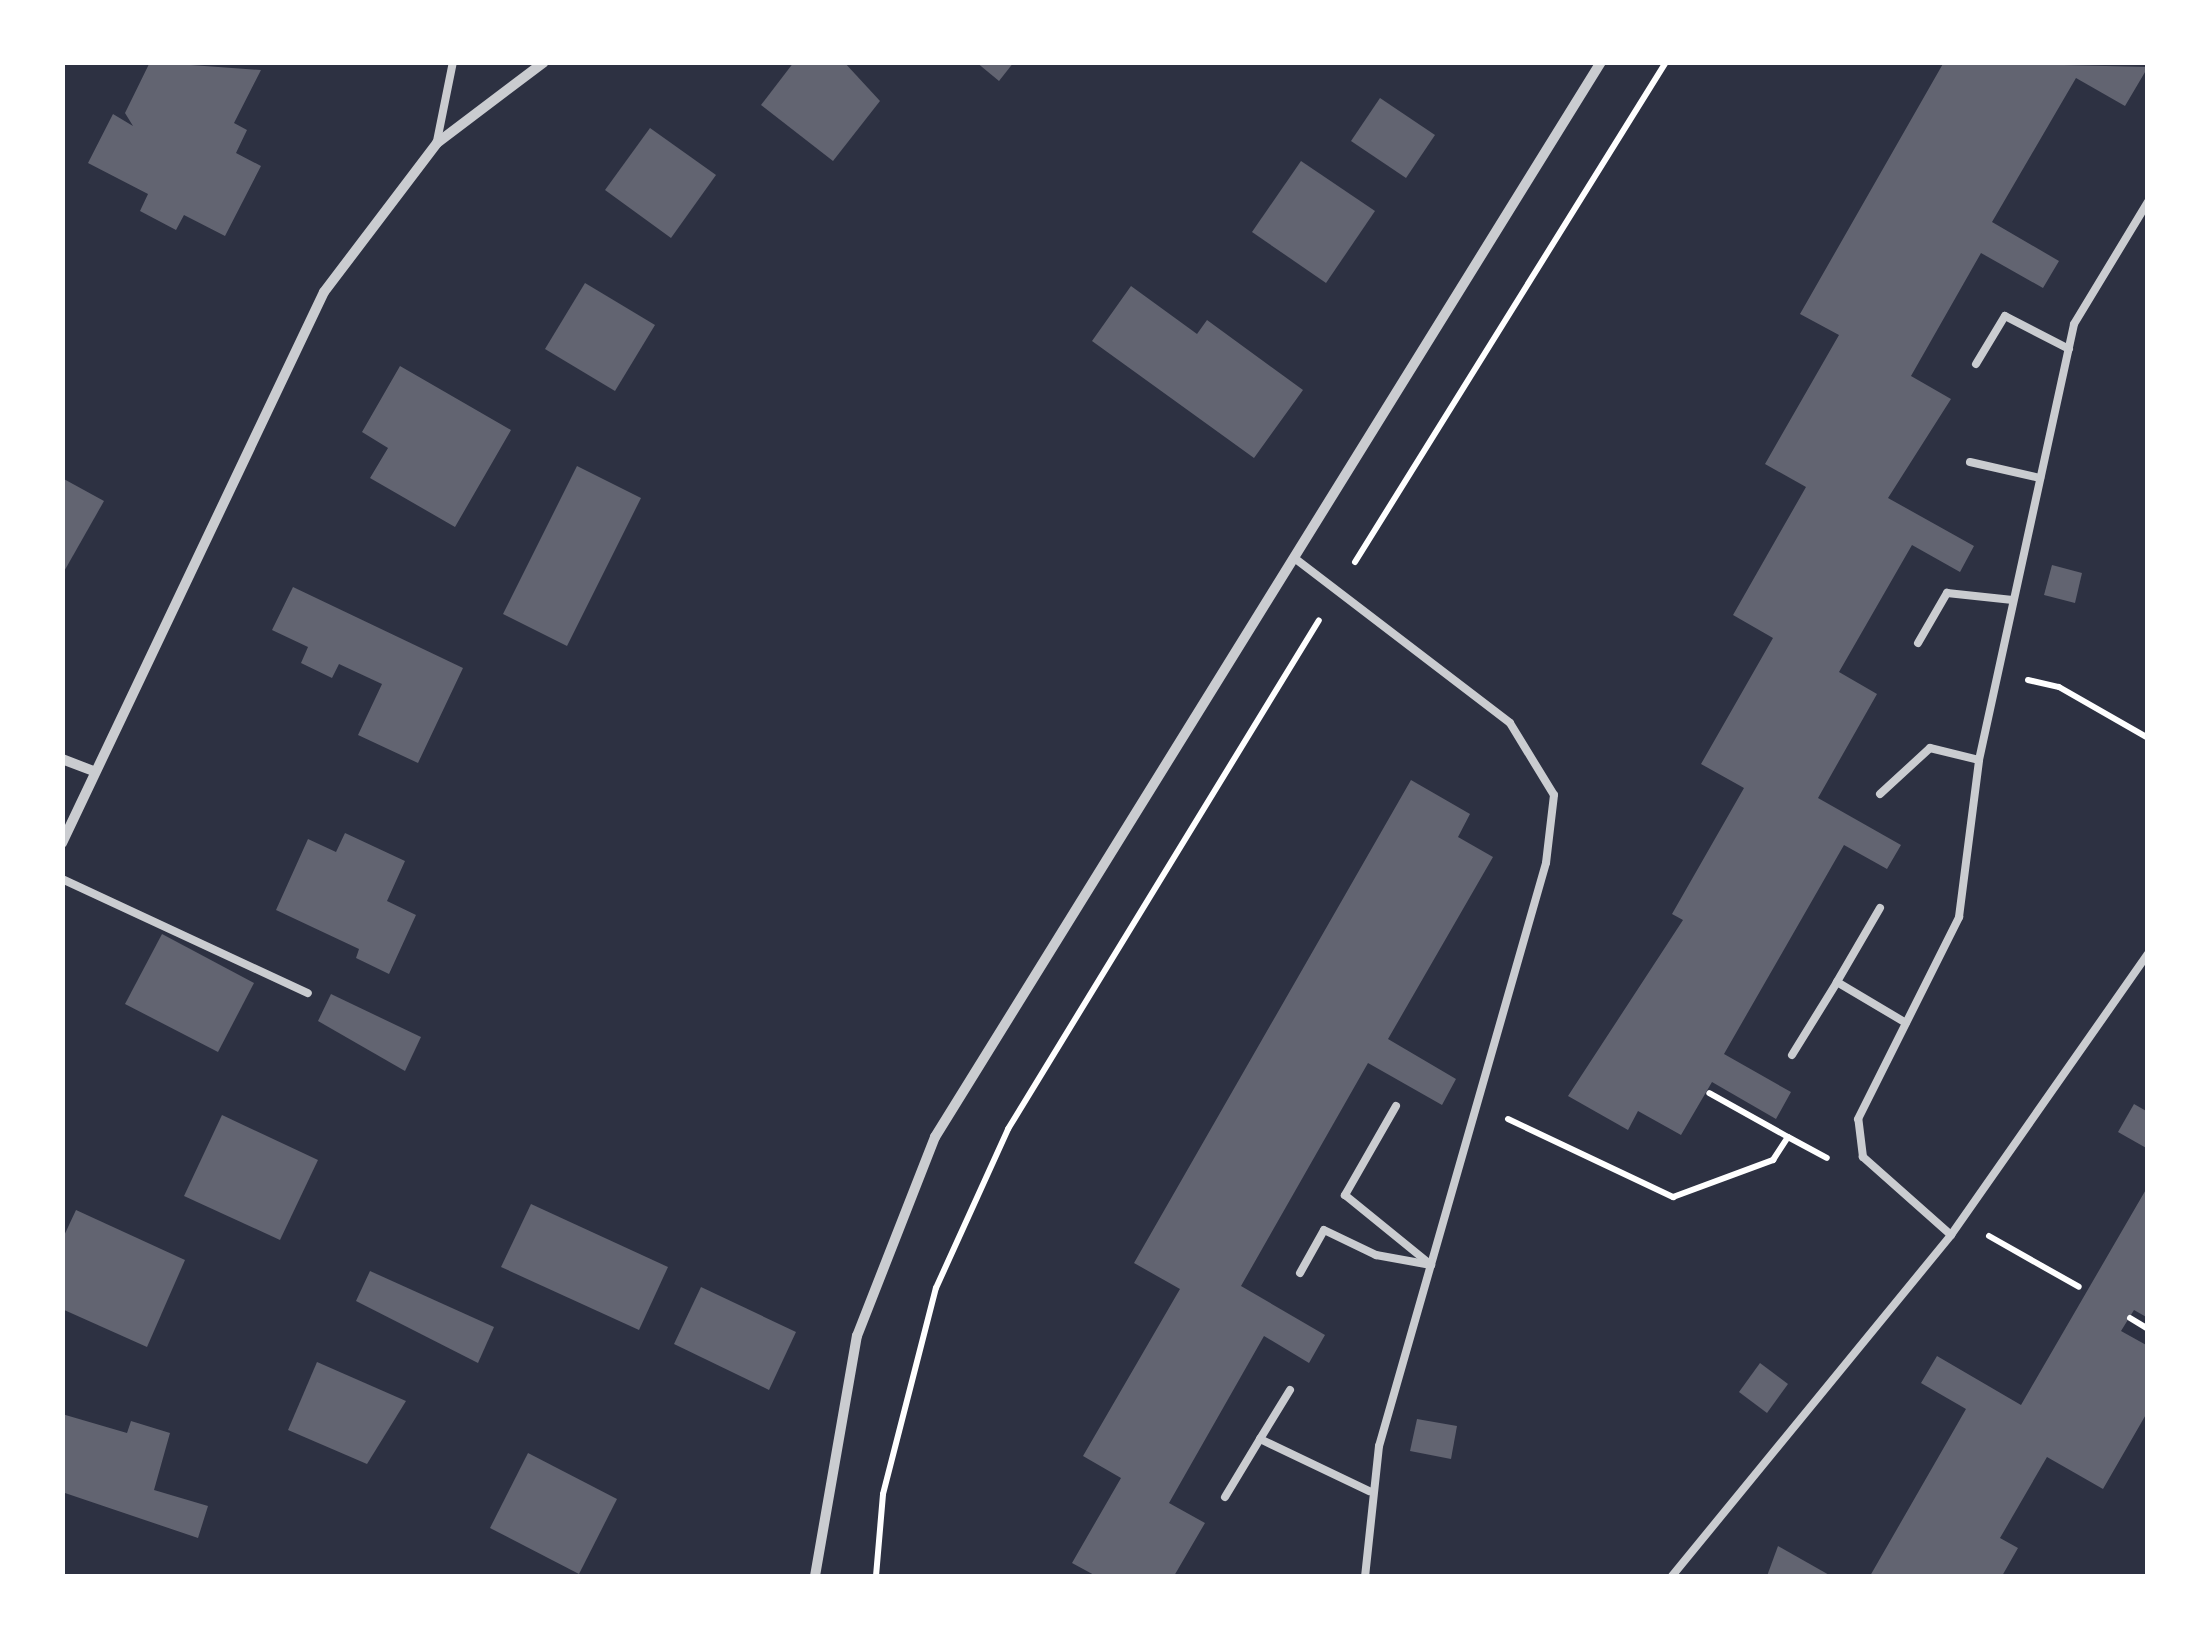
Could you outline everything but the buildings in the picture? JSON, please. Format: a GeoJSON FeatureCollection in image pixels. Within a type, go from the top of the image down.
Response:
{"type":"FeatureCollection","features":[{"type":"Feature","properties":{"kind":"street"},"geometry":{"type":"LineString","coordinates":[[62,843],[324,292],[437,143],[544,62]]}},
{"type":"Feature","properties":{"kind":"street"},"geometry":{"type":"LineString","coordinates":[[816,1576],[857,1336],[935,1137],[1297,560],[1601,62]]}},
{"type":"Feature","properties":{"kind":"street"},"geometry":{"type":"LineString","coordinates":[[62,759],[94,771]]}},
{"type":"Feature","properties":{"kind":"lane"},"geometry":{"type":"LineString","coordinates":[[437,143],[453,62]]}},
{"type":"Feature","properties":{"kind":"lane"},"geometry":{"type":"LineString","coordinates":[[1952,1235],[1863,1158],[1858,1119],[1958,917],[1979,760],[2069,349],[2148,202]]}},
{"type":"Feature","properties":{"kind":"lane"},"geometry":{"type":"LineString","coordinates":[[1976,364],[2005,316],[2069,349]]}},
{"type":"Feature","properties":{"kind":"lane"},"geometry":{"type":"LineString","coordinates":[[1970,462],[2040,478]]}},
{"type":"Feature","properties":{"kind":"lane"},"geometry":{"type":"LineString","coordinates":[[1297,560],[1510,723],[1554,795],[1546,863],[1369,1490],[1366,1576]]}},
{"type":"Feature","properties":{"kind":"lane"},"geometry":{"type":"LineString","coordinates":[[1918,644],[1946,594],[2014,600]]}},
{"type":"Feature","properties":{"kind":"lane"},"geometry":{"type":"LineString","coordinates":[[1880,794],[1930,748],[1979,760]]}},
{"type":"Feature","properties":{"kind":"lane"},"geometry":{"type":"LineString","coordinates":[[62,879],[308,993]]}},
{"type":"Feature","properties":{"kind":"lane"},"geometry":{"type":"LineString","coordinates":[[1792,1055],[1880,908]]}},
{"type":"Feature","properties":{"kind":"lane"},"geometry":{"type":"LineString","coordinates":[[1672,1576],[1952,1235],[2148,954]]}},
{"type":"Feature","properties":{"kind":"lane"},"geometry":{"type":"LineString","coordinates":[[1836,982],[1906,1023]]}},
{"type":"Feature","properties":{"kind":"lane"},"geometry":{"type":"LineString","coordinates":[[1396,1106],[1346,1195],[1432,1265]]}},
{"type":"Feature","properties":{"kind":"lane"},"geometry":{"type":"LineString","coordinates":[[1300,1274],[1324,1230],[1376,1255],[1432,1265]]}},
{"type":"Feature","properties":{"kind":"lane"},"geometry":{"type":"LineString","coordinates":[[1225,1497],[1290,1390]]}},
{"type":"Feature","properties":{"kind":"lane"},"geometry":{"type":"LineString","coordinates":[[1260,1439],[1369,1490]]}},
{"type":"Feature","properties":{"kind":"path"},"geometry":{"type":"LineString","coordinates":[[876,1576],[883,1494],[936,1288],[1008,1129],[1666,62]]}},
{"type":"Feature","properties":{"kind":"path"},"geometry":{"type":"LineString","coordinates":[[1997,674],[2059,687],[2148,738]]}},
{"type":"Feature","properties":{"kind":"path"},"geometry":{"type":"LineString","coordinates":[[1476,1104],[1673,1197],[1773,1160],[1788,1138],[1710,1093]]}},
{"type":"Feature","properties":{"kind":"path"},"geometry":{"type":"LineString","coordinates":[[1962,1220],[2079,1287]]}},
{"type":"Feature","properties":{"kind":"path"},"geometry":{"type":"LineString","coordinates":[[2130,1318],[2148,1328]]}}]}
